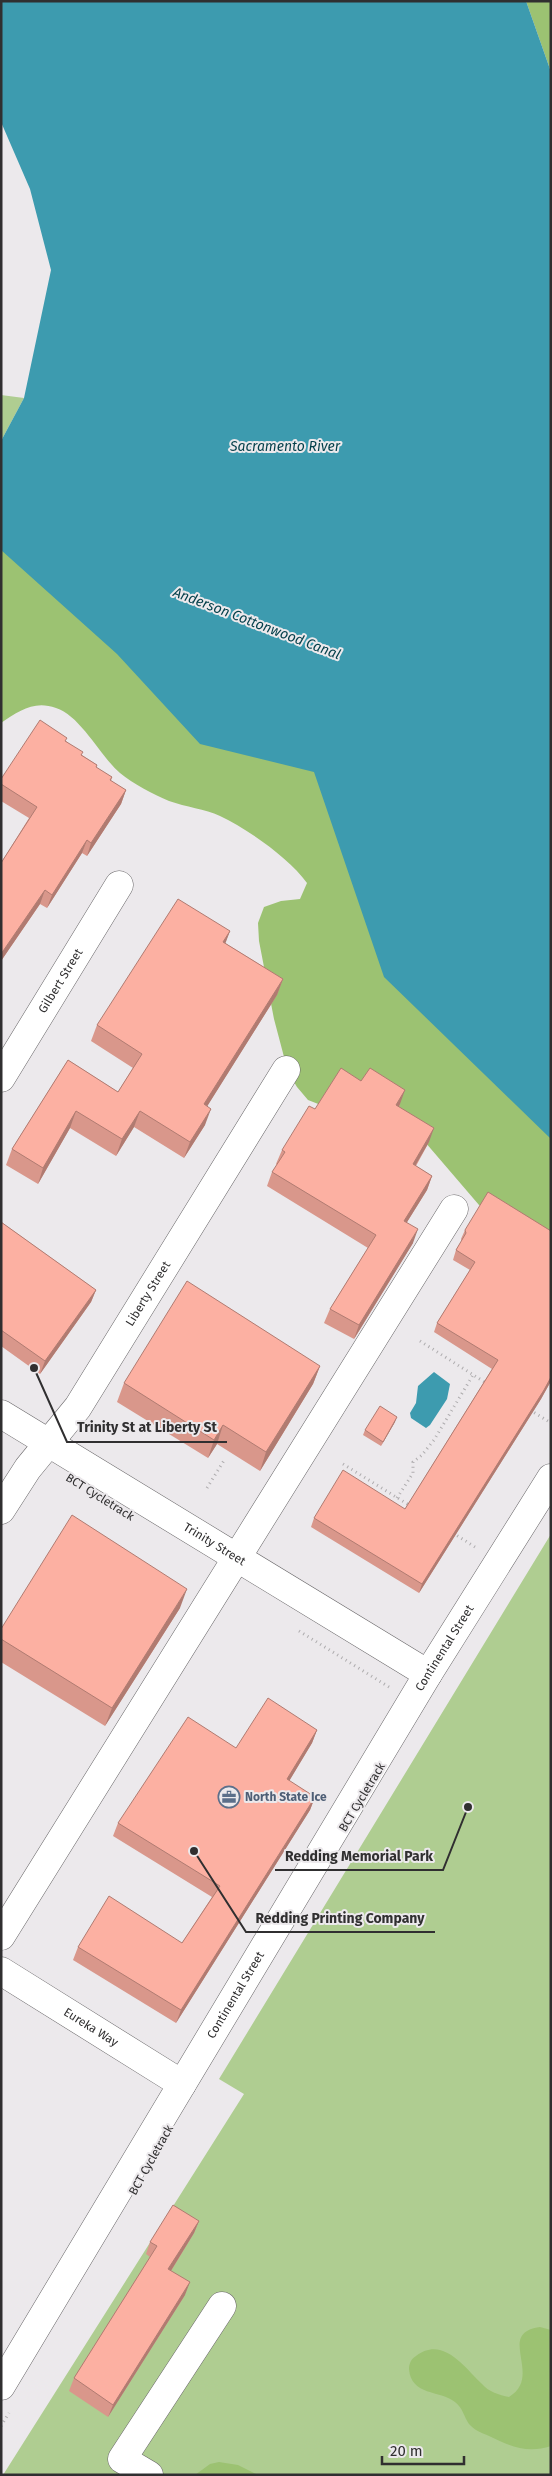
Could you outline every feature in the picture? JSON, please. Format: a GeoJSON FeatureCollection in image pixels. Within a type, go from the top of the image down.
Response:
{"type":"FeatureCollection","features":[{"type":"Feature","properties":{"kind":"street","name":"Gilbert Street"},"geometry":{"type":"LineString","coordinates":[[1,1078],[120,884]]}},
{"type":"Feature","properties":{"kind":"street","name":"Liberty Street"},"geometry":{"type":"LineString","coordinates":[[1,1510],[28,1468],[78,1407],[286,1070]]}},
{"type":"Feature","properties":{"kind":"street"},"geometry":{"type":"LineString","coordinates":[[1,1936],[454,1209]]}},
{"type":"Feature","properties":{"kind":"street","name":"Trinity Street"},"geometry":{"type":"LineString","coordinates":[[1,1414],[428,1674]]}},
{"type":"Feature","properties":{"kind":"street","name":"Continental Street"},"geometry":{"type":"LineString","coordinates":[[6,2398],[182,2084],[428,1674],[551,1478]]}},
{"type":"Feature","properties":{"kind":"street","name":"Eureka Way"},"geometry":{"type":"LineString","coordinates":[[1,1971],[182,2084]]}},
{"type":"Feature","properties":{"kind":"street"},"geometry":{"type":"LineString","coordinates":[[149,2475],[122,2459],[222,2306]]}},
{"type":"Feature","properties":{"kind":"path"},"geometry":{"type":"LineString","coordinates":[[420,1341],[489,1384]]}},
{"type":"Feature","properties":{"kind":"path"},"geometry":{"type":"LineString","coordinates":[[397,1498],[414,1473],[412,1462],[422,1455],[434,1440],[473,1375]]}},
{"type":"Feature","properties":{"kind":"path"},"geometry":{"type":"LineString","coordinates":[[528,1408],[551,1423]]}},
{"type":"Feature","properties":{"kind":"path"},"geometry":{"type":"LineString","coordinates":[[207,1488],[225,1459]]}},
{"type":"Feature","properties":{"kind":"path"},"geometry":{"type":"LineString","coordinates":[[343,1464],[413,1508]]}},
{"type":"Feature","properties":{"kind":"path"},"geometry":{"type":"LineString","coordinates":[[445,1528],[478,1548]]}},
{"type":"Feature","properties":{"kind":"path"},"geometry":{"type":"LineString","coordinates":[[296,1629],[412,1701]]}},
{"type":"Feature","properties":{"kind":"path"},"geometry":{"type":"LineString","coordinates":[[1,2426],[6,2398]]}},
{"type":"Feature","properties":{"kind":"green space"},"geometry":{"type":"Polygon","coordinates":[[[526,1],[551,1],[551,72],[526,1]]]}},
{"type":"Feature","properties":{"kind":"green space"},"geometry":{"type":"Polygon","coordinates":[[[1,395],[24,398],[1,441],[1,395]]]}},
{"type":"Feature","properties":{"kind":"green space"},"geometry":{"type":"Polygon","coordinates":[[[1,519],[310,753],[551,1118],[551,1244],[495,1216],[479,1205],[395,1107],[326,1107],[308,1100],[297,1087],[288,1072],[274,1019],[259,941],[258,923],[264,907],[281,901],[300,899],[307,883],[290,864],[268,845],[220,816],[169,801],[131,781],[113,766],[74,719],[65,712],[48,706],[34,706],[21,711],[1,723],[1,519]]]}},
{"type":"Feature","properties":{"kind":"green space"},"geometry":{"type":"Polygon","coordinates":[[[551,1534],[551,2475],[3,2475],[244,2094],[219,2079],[551,1534]]]}},
{"type":"Feature","properties":{"kind":"green space"},"geometry":{"type":"Polygon","coordinates":[[[540,2327],[551,2330],[551,2446],[534,2449],[519,2448],[481,2432],[469,2424],[458,2404],[449,2398],[420,2388],[411,2378],[409,2367],[413,2359],[426,2351],[435,2349],[453,2356],[488,2389],[509,2397],[519,2388],[522,2378],[521,2338],[527,2331],[540,2327]]]}},
{"type":"Feature","properties":{"kind":"green space"},"geometry":{"type":"Polygon","coordinates":[[[219,2462],[238,2465],[258,2475],[195,2475],[210,2464],[219,2462]]]}},
{"type":"Feature","properties":{"kind":"water","name":"Sacramento River"},"geometry":{"type":"Polygon","coordinates":[[[1,1],[526,1],[551,72],[551,1139],[384,977],[314,772],[200,744],[117,654],[1,550],[1,441],[24,398],[51,270],[30,189],[1,122],[1,1]]]}},
{"type":"Feature","properties":{"kind":"water"},"geometry":{"type":"Polygon","coordinates":[[[434,1372],[450,1384],[447,1399],[426,1428],[411,1418],[410,1413],[416,1403],[418,1386],[434,1372]]]}},
{"type":"Feature","properties":{"kind":"building"},"geometry":{"type":"Polygon","coordinates":[[[40,720],[67,738],[65,741],[83,752],[81,755],[112,777],[110,780],[126,790],[91,843],[87,840],[52,895],[45,890],[1,954],[1,863],[37,807],[1,784],[1,779],[40,720]]]}},
{"type":"Feature","properties":{"kind":"building"},"geometry":{"type":"Polygon","coordinates":[[[178,899],[230,931],[223,942],[283,979],[204,1104],[211,1109],[190,1142],[140,1111],[122,1139],[76,1111],[43,1168],[12,1149],[68,1060],[118,1092],[142,1054],[97,1025],[178,899]]]}},
{"type":"Feature","properties":{"kind":"building"},"geometry":{"type":"Polygon","coordinates":[[[341,1068],[361,1081],[370,1068],[405,1090],[396,1105],[434,1128],[413,1164],[432,1176],[404,1221],[418,1229],[359,1325],[330,1309],[376,1235],[272,1172],[285,1152],[282,1150],[309,1106],[315,1109],[341,1068]]]}},
{"type":"Feature","properties":{"kind":"building"},"geometry":{"type":"Polygon","coordinates":[[[488,1192],[551,1231],[551,1377],[422,1584],[314,1518],[343,1470],[405,1509],[498,1360],[437,1323],[475,1262],[456,1250],[466,1233],[465,1230],[488,1192]]]}},
{"type":"Feature","properties":{"kind":"building"},"geometry":{"type":"Polygon","coordinates":[[[1,1222],[96,1290],[45,1361],[1,1330],[1,1222]]]}},
{"type":"Feature","properties":{"kind":"building"},"geometry":{"type":"Polygon","coordinates":[[[187,1281],[320,1366],[266,1452],[223,1425],[214,1440],[124,1383],[187,1281]]]}},
{"type":"Feature","properties":{"kind":"building"},"geometry":{"type":"Polygon","coordinates":[[[380,1406],[397,1417],[383,1442],[365,1430],[380,1406]]]}},
{"type":"Feature","properties":{"kind":"building"},"geometry":{"type":"Polygon","coordinates":[[[72,1515],[187,1589],[112,1708],[1,1639],[1,1629],[72,1515]]]}},
{"type":"Feature","properties":{"kind":"building"},"geometry":{"type":"Polygon","coordinates":[[[268,1698],[317,1730],[287,1779],[315,1797],[181,2010],[78,1947],[109,1896],[182,1943],[220,1886],[118,1823],[188,1717],[236,1748],[268,1698]]]}},
{"type":"Feature","properties":{"kind":"building"},"geometry":{"type":"Polygon","coordinates":[[[173,2205],[199,2221],[168,2269],[190,2282],[113,2405],[74,2378],[157,2246],[150,2242],[173,2205]]]}},
{"type":"Feature","properties":{"kind":"place","name":"Trinity St at Liberty St"},"geometry":{"type":"Point","coordinates":[34,1368]}},
{"type":"Feature","properties":{"kind":"place","name":"North State Ice"},"geometry":{"type":"Point","coordinates":[229,1797]}},
{"type":"Feature","properties":{"kind":"place","name":"Redding Memorial Park"},"geometry":{"type":"Point","coordinates":[468,1807]}},
{"type":"Feature","properties":{"kind":"place","name":"Redding Printing Company"},"geometry":{"type":"Point","coordinates":[194,1851]}},
{"type":"Feature","properties":{"kind":"water label","name":"Anderson Cottonwood Canal"},"geometry":{"type":"Point","coordinates":[257,623]}}]}
